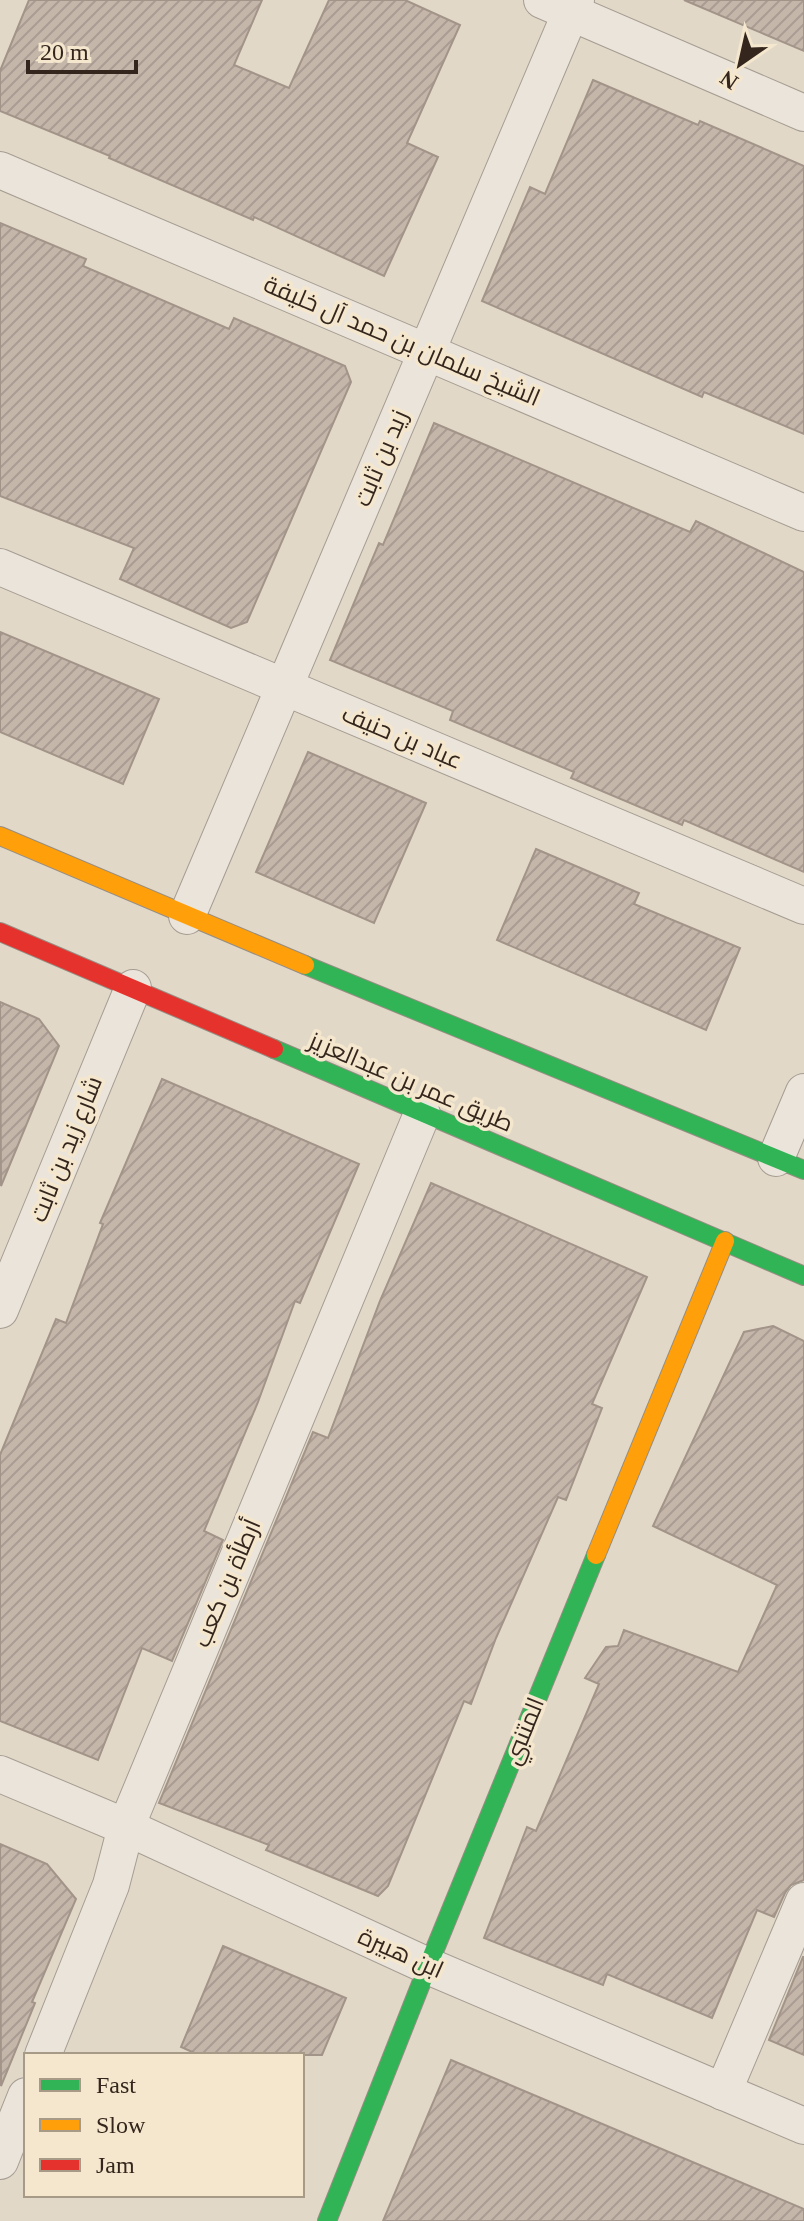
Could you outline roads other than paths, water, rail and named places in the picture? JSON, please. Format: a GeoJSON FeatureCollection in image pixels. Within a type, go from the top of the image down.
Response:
{"type":"FeatureCollection","features":[{"type":"Feature","properties":{"kind":"main road"},"geometry":{"type":"LineString","coordinates":[[0,836],[790,1164]]}},
{"type":"Feature","properties":{"kind":"main road","name":"طريق عمر بن عبدالعزيز"},"geometry":{"type":"LineString","coordinates":[[0,932],[804,1276]]}},
{"type":"Feature","properties":{"kind":"main road","name":"المتنبي"},"geometry":{"type":"LineString","coordinates":[[327,2221],[725,1241]]}},
{"type":"Feature","properties":{"kind":"street"},"geometry":{"type":"LineString","coordinates":[[563,4],[804,113]]}},
{"type":"Feature","properties":{"kind":"street","name":"زيد بن ثابت"},"geometry":{"type":"LineString","coordinates":[[187,916],[426,352],[563,4]]}},
{"type":"Feature","properties":{"kind":"street","name":"الشيخ سلمان بن حمد آل خليفة"},"geometry":{"type":"LineString","coordinates":[[0,170],[804,513]]}},
{"type":"Feature","properties":{"kind":"street","name":"عباد بن حنيف"},"geometry":{"type":"LineString","coordinates":[[0,567],[804,906]]}},
{"type":"Feature","properties":{"kind":"street","name":"شارع زيد بن ثابت"},"geometry":{"type":"LineString","coordinates":[[0,1310],[133,988]]}},
{"type":"Feature","properties":{"kind":"street"},"geometry":{"type":"LineString","coordinates":[[790,1164],[804,1092]]}},
{"type":"Feature","properties":{"kind":"street","name":"أرطأة بن كعب"},"geometry":{"type":"LineString","coordinates":[[44,2053],[111,1885],[126,1827],[422,1114]]}},
{"type":"Feature","properties":{"kind":"street","name":"ابن هبيرة"},"geometry":{"type":"LineString","coordinates":[[0,1774],[126,1827],[428,1966],[804,2126]]}},
{"type":"Feature","properties":{"kind":"street"},"geometry":{"type":"LineString","coordinates":[[723,2092],[804,1901]]}},
{"type":"Feature","properties":{"kind":"street"},"geometry":{"type":"LineString","coordinates":[[0,2161],[24,2101]]}}]}
